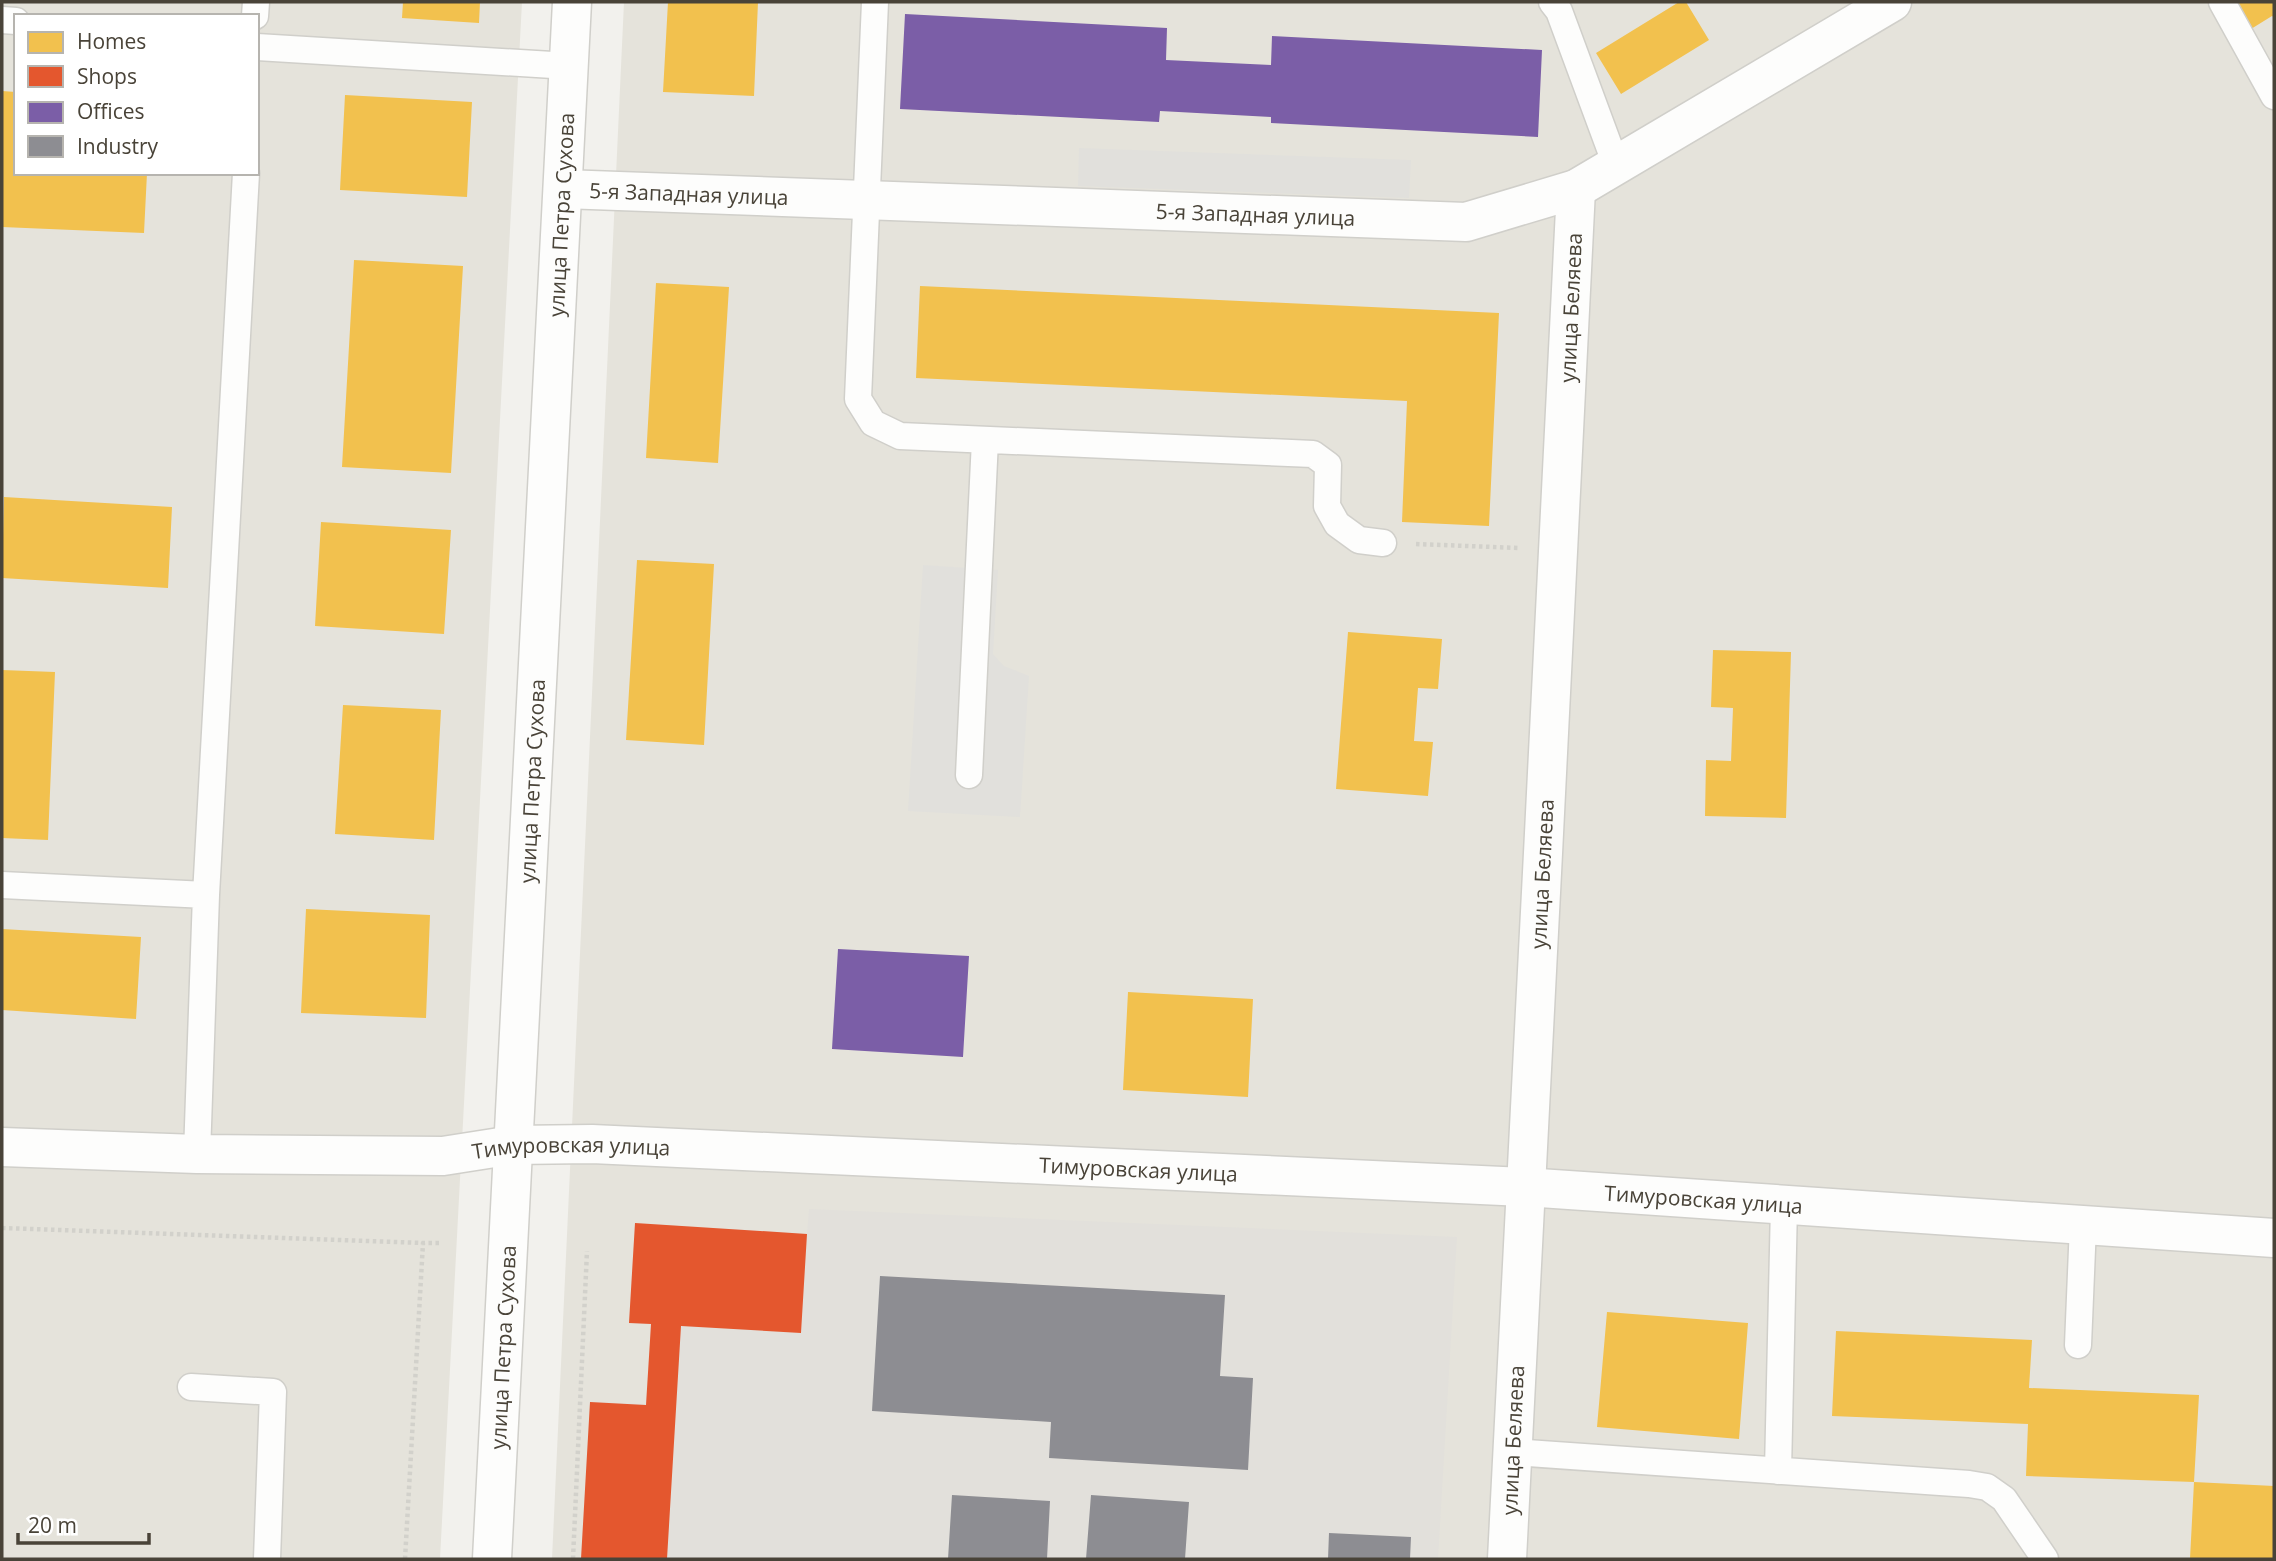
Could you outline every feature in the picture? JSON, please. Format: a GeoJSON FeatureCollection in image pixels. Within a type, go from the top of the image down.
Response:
{"type":"FeatureCollection","features":[{"type":"Feature","properties":{"kind":"street","name":"улица Петра Сухова"},"geometry":{"type":"LineString","coordinates":[[492,1559],[572,2]]}},
{"type":"Feature","properties":{"kind":"street","name":"5-я Западная улица"},"geometry":{"type":"LineString","coordinates":[[563,189],[1466,222],[1576,189],[1892,2]]}},
{"type":"Feature","properties":{"kind":"street","name":"улица Беляева"},"geometry":{"type":"LineString","coordinates":[[1507,1559],[1524,1187],[1560,550],[1576,189]]}},
{"type":"Feature","properties":{"kind":"street","name":"Тимуровская улица"},"geometry":{"type":"LineString","coordinates":[[2,1147],[197,1154],[443,1156],[513,1145],[592,1143],[1524,1187],[2274,1238]]}},
{"type":"Feature","properties":{"kind":"lane"},"geometry":{"type":"LineString","coordinates":[[875,2],[858,399],[873,423],[900,436],[1313,454],[1328,465],[1327,506],[1337,524],[1359,540],[1383,542]]}},
{"type":"Feature","properties":{"kind":"lane"},"geometry":{"type":"LineString","coordinates":[[1552,2],[1559,11],[1616,165]]}},
{"type":"Feature","properties":{"kind":"lane"},"geometry":{"type":"LineString","coordinates":[[2222,2],[2274,96]]}},
{"type":"Feature","properties":{"kind":"lane"},"geometry":{"type":"LineString","coordinates":[[259,47],[569,66]]}},
{"type":"Feature","properties":{"kind":"lane"},"geometry":{"type":"LineString","coordinates":[[197,1154],[206,895],[246,175]]}},
{"type":"Feature","properties":{"kind":"lane"},"geometry":{"type":"LineString","coordinates":[[969,775],[985,440]]}},
{"type":"Feature","properties":{"kind":"lane"},"geometry":{"type":"LineString","coordinates":[[2,885],[206,895]]}},
{"type":"Feature","properties":{"kind":"lane"},"geometry":{"type":"LineString","coordinates":[[1778,1471],[1784,1205]]}},
{"type":"Feature","properties":{"kind":"lane"},"geometry":{"type":"LineString","coordinates":[[2078,1345],[2083,1225]]}},
{"type":"Feature","properties":{"kind":"lane"},"geometry":{"type":"LineString","coordinates":[[191,1387],[273,1392],[274,1559]]}},
{"type":"Feature","properties":{"kind":"lane"},"geometry":{"type":"LineString","coordinates":[[1511,1452],[1987,1487],[2004,1499],[2045,1559]]}},
{"type":"Feature","properties":{"kind":"path"},"geometry":{"type":"LineString","coordinates":[[1383,542],[1560,550]]}},
{"type":"Feature","properties":{"kind":"path"},"geometry":{"type":"LineString","coordinates":[[2,1228],[439,1243]]}},
{"type":"Feature","properties":{"kind":"path"},"geometry":{"type":"LineString","coordinates":[[405,1559],[423,1242]]}},
{"type":"Feature","properties":{"kind":"path"},"geometry":{"type":"LineString","coordinates":[[573,1559],[587,1251]]}},
{"type":"Feature","properties":{"kind":"shaded area"},"geometry":{"type":"Polygon","coordinates":[[[2,2],[522,2],[440,1559],[2,1559],[2,2]]]}},
{"type":"Feature","properties":{"kind":"shaded area"},"geometry":{"type":"Polygon","coordinates":[[[624,2],[2274,2],[2274,1559],[552,1559],[624,2]]]}},
{"type":"Feature","properties":{"kind":"shaded area"},"geometry":{"type":"Polygon","coordinates":[[[1079,148],[1411,160],[1409,198],[1078,186],[1079,148]]]}},
{"type":"Feature","properties":{"kind":"shaded area"},"geometry":{"type":"Polygon","coordinates":[[[923,565],[998,570],[993,654],[1004,666],[1029,676],[1020,817],[908,811],[923,565]]]}},
{"type":"Feature","properties":{"kind":"shaded area"},"geometry":{"type":"Polygon","coordinates":[[[809,1209],[1457,1237],[1438,1559],[581,1559],[590,1402],[646,1404],[651,1324],[629,1323],[635,1223],[807,1234],[809,1209]]]}},
{"type":"Feature","properties":{"kind":"building: Homes"},"geometry":{"type":"Polygon","coordinates":[[[403,2],[480,2],[479,23],[402,18],[403,2]]]}},
{"type":"Feature","properties":{"kind":"building: Homes"},"geometry":{"type":"Polygon","coordinates":[[[668,2],[758,2],[754,96],[663,92],[668,2]]]}},
{"type":"Feature","properties":{"kind":"building: Homes"},"geometry":{"type":"Polygon","coordinates":[[[1679,2],[1686,2],[1709,40],[1621,94],[1596,53],[1679,2]]]}},
{"type":"Feature","properties":{"kind":"building: Homes"},"geometry":{"type":"Polygon","coordinates":[[[2235,2],[2274,2],[2274,17],[2251,29],[2235,2]]]}},
{"type":"Feature","properties":{"kind":"building: Homes"},"geometry":{"type":"Polygon","coordinates":[[[2,91],[14,92],[14,175],[147,175],[144,233],[2,227],[2,91]]]}},
{"type":"Feature","properties":{"kind":"building: Homes"},"geometry":{"type":"Polygon","coordinates":[[[345,95],[472,102],[467,197],[340,190],[345,95]]]}},
{"type":"Feature","properties":{"kind":"building: Homes"},"geometry":{"type":"Polygon","coordinates":[[[354,260],[463,266],[451,473],[342,467],[354,260]]]}},
{"type":"Feature","properties":{"kind":"building: Homes"},"geometry":{"type":"Polygon","coordinates":[[[656,283],[729,287],[718,463],[646,458],[656,283]]]}},
{"type":"Feature","properties":{"kind":"building: Homes"},"geometry":{"type":"Polygon","coordinates":[[[920,286],[1499,313],[1489,526],[1402,522],[1407,401],[916,378],[920,286]]]}},
{"type":"Feature","properties":{"kind":"building: Homes"},"geometry":{"type":"Polygon","coordinates":[[[4,497],[172,507],[168,588],[2,578],[4,497]]]}},
{"type":"Feature","properties":{"kind":"building: Homes"},"geometry":{"type":"Polygon","coordinates":[[[321,522],[451,530],[444,634],[315,626],[321,522]]]}},
{"type":"Feature","properties":{"kind":"building: Homes"},"geometry":{"type":"Polygon","coordinates":[[[637,560],[714,564],[704,745],[626,740],[637,560]]]}},
{"type":"Feature","properties":{"kind":"building: Homes"},"geometry":{"type":"Polygon","coordinates":[[[1348,632],[1442,639],[1438,689],[1418,688],[1414,741],[1433,742],[1428,796],[1336,789],[1348,632]]]}},
{"type":"Feature","properties":{"kind":"building: Homes"},"geometry":{"type":"Polygon","coordinates":[[[1713,650],[1791,652],[1786,818],[1705,816],[1706,760],[1731,761],[1733,708],[1711,707],[1713,650]]]}},
{"type":"Feature","properties":{"kind":"building: Homes"},"geometry":{"type":"Polygon","coordinates":[[[2,670],[55,672],[48,840],[2,838],[2,670]]]}},
{"type":"Feature","properties":{"kind":"building: Homes"},"geometry":{"type":"Polygon","coordinates":[[[343,705],[441,710],[434,840],[335,834],[343,705]]]}},
{"type":"Feature","properties":{"kind":"building: Homes"},"geometry":{"type":"Polygon","coordinates":[[[306,909],[430,915],[426,1018],[301,1013],[306,909]]]}},
{"type":"Feature","properties":{"kind":"building: Homes"},"geometry":{"type":"Polygon","coordinates":[[[2,929],[141,937],[136,1019],[2,1010],[2,929]]]}},
{"type":"Feature","properties":{"kind":"building: Homes"},"geometry":{"type":"Polygon","coordinates":[[[1128,992],[1253,999],[1248,1097],[1123,1090],[1128,992]]]}},
{"type":"Feature","properties":{"kind":"building: Homes"},"geometry":{"type":"Polygon","coordinates":[[[1607,1312],[1748,1323],[1739,1439],[1597,1427],[1607,1312]]]}},
{"type":"Feature","properties":{"kind":"building: Homes"},"geometry":{"type":"Polygon","coordinates":[[[1836,1331],[2032,1340],[2029,1388],[2199,1395],[2194,1482],[2026,1476],[2028,1424],[1832,1416],[1836,1331]]]}},
{"type":"Feature","properties":{"kind":"building: Homes"},"geometry":{"type":"Polygon","coordinates":[[[2194,1482],[2274,1486],[2274,1559],[2190,1559],[2194,1482]]]}},
{"type":"Feature","properties":{"kind":"building: Shops"},"geometry":{"type":"Polygon","coordinates":[[[635,1223],[807,1234],[801,1333],[681,1326],[667,1559],[581,1559],[590,1402],[646,1405],[651,1324],[629,1323],[635,1223]]]}},
{"type":"Feature","properties":{"kind":"building: Offices"},"geometry":{"type":"Polygon","coordinates":[[[905,14],[1167,28],[1166,60],[1271,65],[1272,36],[1542,50],[1538,137],[1271,123],[1271,117],[1160,111],[1159,122],[900,109],[905,14]]]}},
{"type":"Feature","properties":{"kind":"building: Offices"},"geometry":{"type":"Polygon","coordinates":[[[838,949],[969,956],[963,1057],[832,1049],[838,949]]]}},
{"type":"Feature","properties":{"kind":"building: Industry"},"geometry":{"type":"Polygon","coordinates":[[[880,1276],[1225,1295],[1220,1376],[1253,1378],[1248,1470],[1049,1458],[1051,1422],[872,1411],[880,1276]]]}},
{"type":"Feature","properties":{"kind":"building: Industry"},"geometry":{"type":"Polygon","coordinates":[[[952,1495],[1050,1501],[1047,1559],[948,1559],[952,1495]]]}},
{"type":"Feature","properties":{"kind":"building: Industry"},"geometry":{"type":"Polygon","coordinates":[[[1091,1495],[1189,1502],[1185,1559],[1086,1559],[1091,1495]]]}},
{"type":"Feature","properties":{"kind":"building: Industry"},"geometry":{"type":"Polygon","coordinates":[[[1329,1533],[1411,1537],[1410,1559],[1328,1559],[1329,1533]]]}}]}
